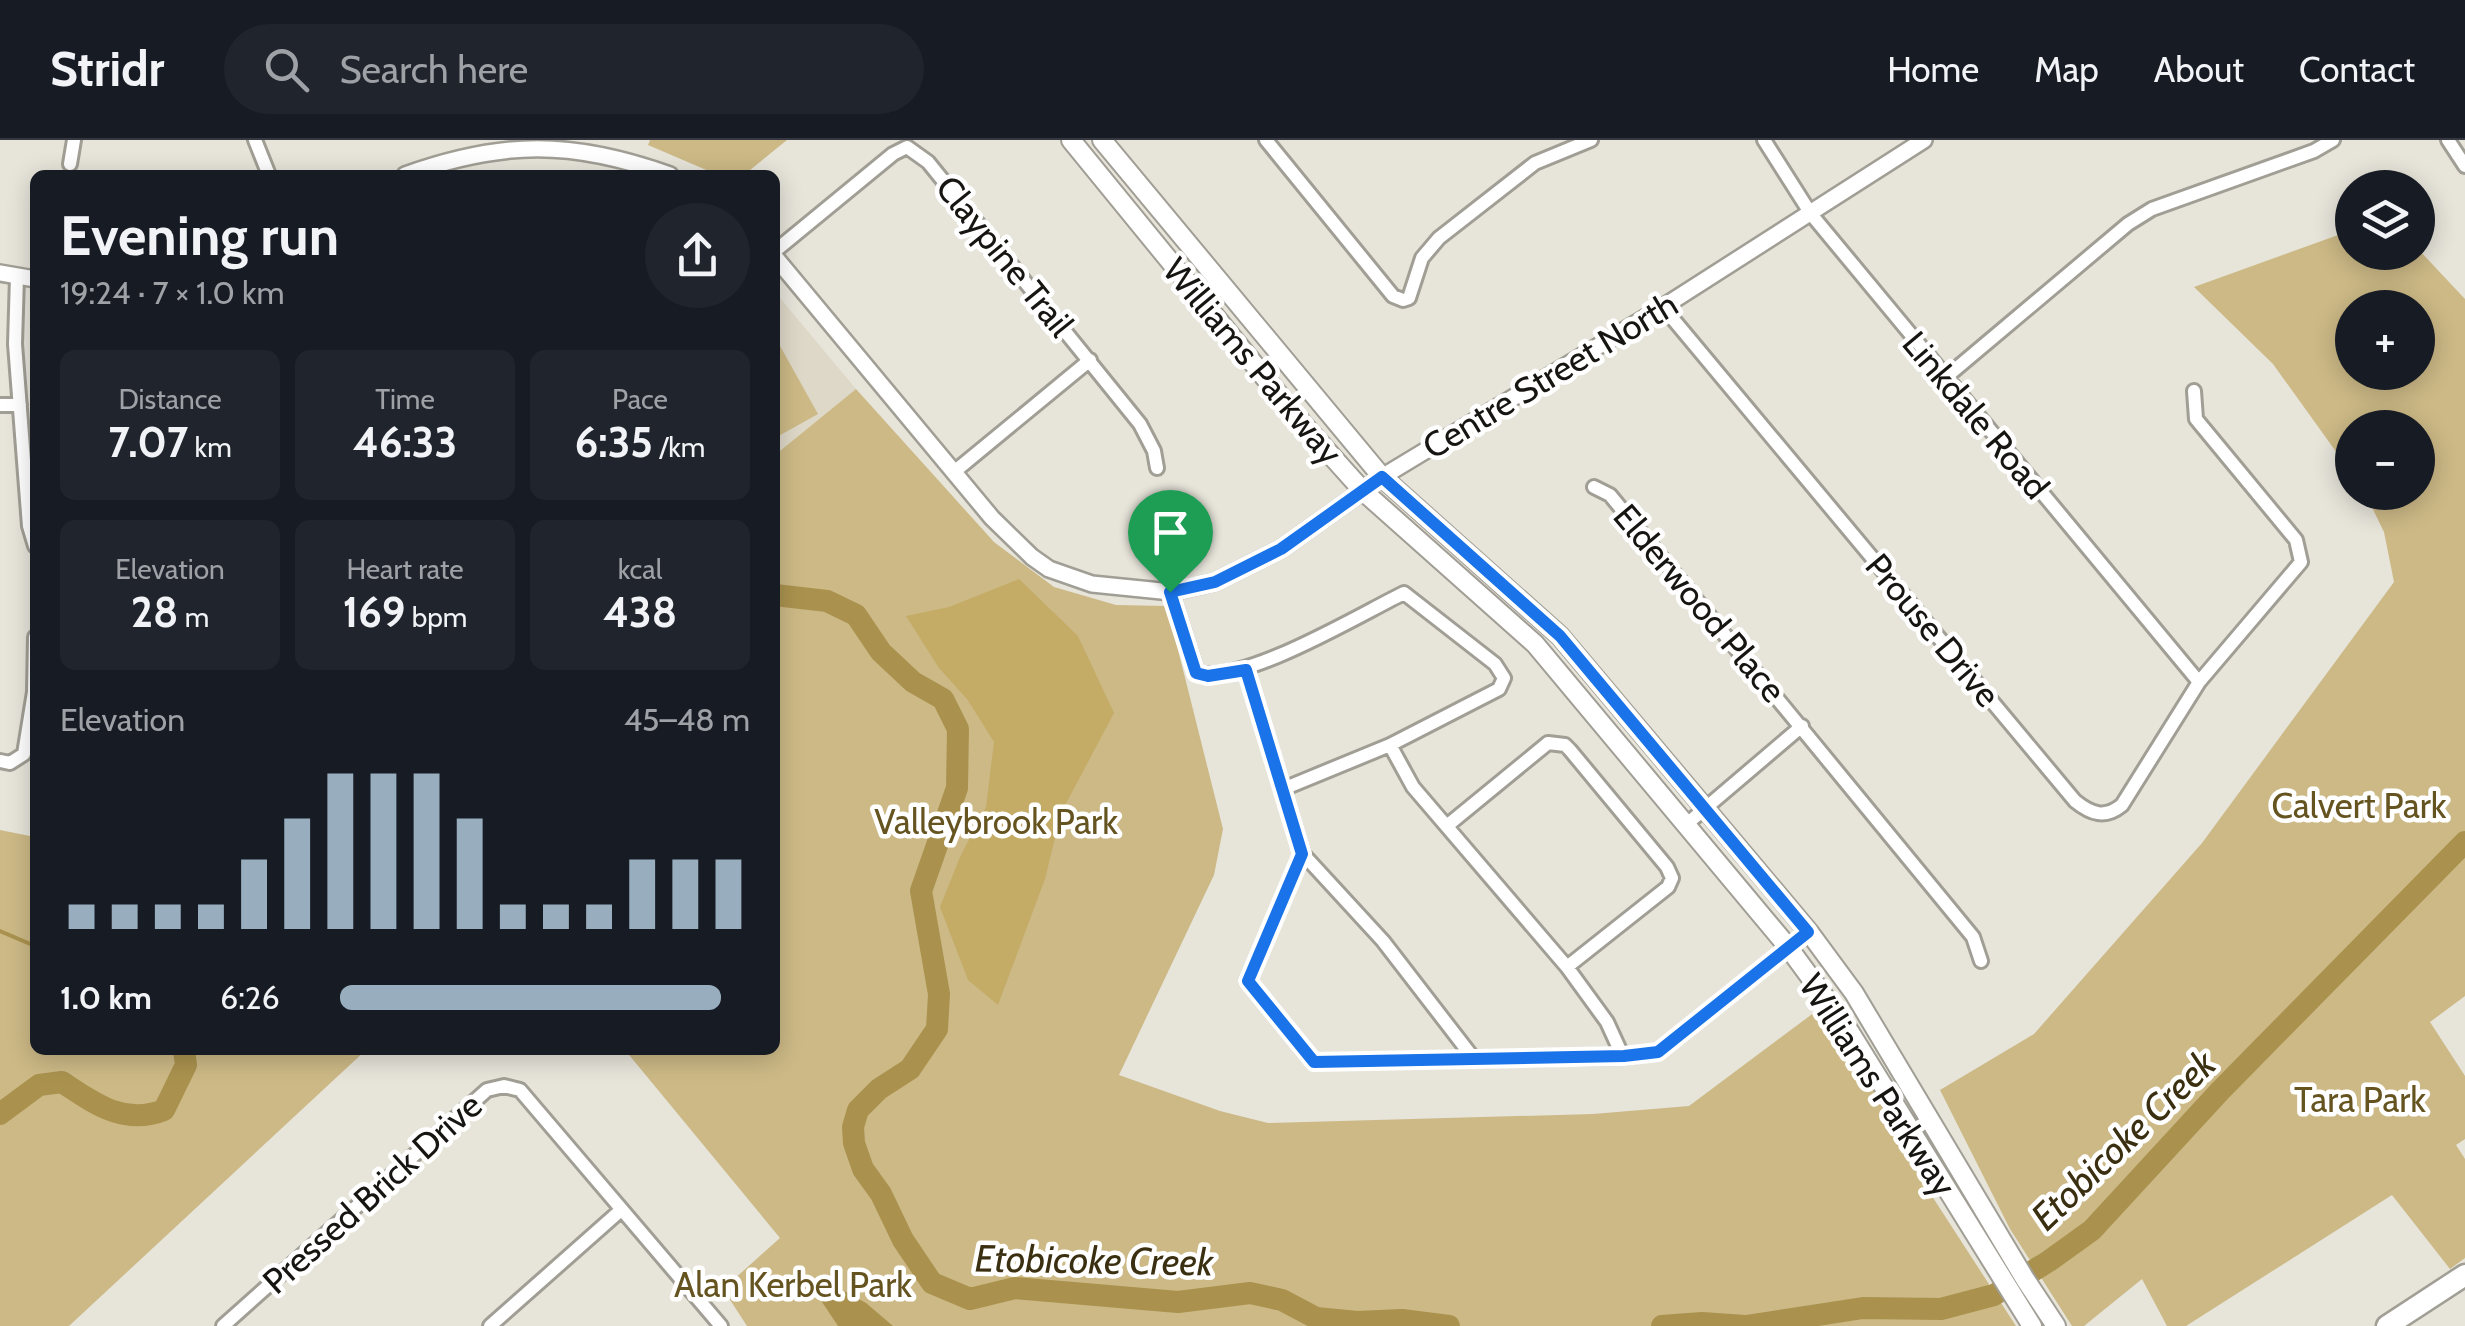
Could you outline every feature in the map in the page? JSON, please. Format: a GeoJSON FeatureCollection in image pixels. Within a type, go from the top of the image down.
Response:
{"type":"FeatureCollection","features":[{"type":"Feature","properties":{"kind":"main road","name":"Williams Parkway"},"geometry":{"type":"LineString","coordinates":[[1071,140],[1363,491],[1535,644],[1688,823],[1846,1026],[1998,1254],[2056,1326]]}},
{"type":"Feature","properties":{"kind":"main road","name":"Williams Parkway"},"geometry":{"type":"LineString","coordinates":[[1102,140],[1382,477],[1560,636],[1808,932],[1854,993],[1998,1254],[2028,1321]]}},
{"type":"Feature","properties":{"kind":"main road"},"geometry":{"type":"LineString","coordinates":[[2387,1326],[2465,1275]]}},
{"type":"Feature","properties":{"kind":"street"},"geometry":{"type":"LineString","coordinates":[[70,164],[74,140]]}},
{"type":"Feature","properties":{"kind":"street"},"geometry":{"type":"LineString","coordinates":[[255,140],[267,170]]}},
{"type":"Feature","properties":{"kind":"street"},"geometry":{"type":"LineString","coordinates":[[1266,140],[1394,296],[1402,300],[1409,298],[1422,258],[1439,238],[1535,163],[1591,140]]}},
{"type":"Feature","properties":{"kind":"street","name":"Linkdale Road"},"geometry":{"type":"LineString","coordinates":[[1764,140],[1812,214],[2199,682]]}},
{"type":"Feature","properties":{"kind":"street","name":"Centre Street North"},"geometry":{"type":"LineString","coordinates":[[780,260],[1015,541],[1049,568],[1092,584],[1170,592],[1215,582],[1281,549],[1382,477],[1663,307],[1924,140]]}},
{"type":"Feature","properties":{"kind":"street"},"geometry":{"type":"LineString","coordinates":[[1946,378],[2128,224],[2152,209],[2314,151],[2332,140]]}},
{"type":"Feature","properties":{"kind":"street"},"geometry":{"type":"LineString","coordinates":[[2448,140],[2465,166]]}},
{"type":"Feature","properties":{"kind":"street"},"geometry":{"type":"LineString","coordinates":[[417,170],[486,150],[569,142],[658,170]]}},
{"type":"Feature","properties":{"kind":"street","name":"Claypine Trail"},"geometry":{"type":"LineString","coordinates":[[780,250],[907,147],[928,162],[1140,424],[1154,452],[1156,468]]}},
{"type":"Feature","properties":{"kind":"street"},"geometry":{"type":"LineString","coordinates":[[0,273],[30,278]]}},
{"type":"Feature","properties":{"kind":"street"},"geometry":{"type":"LineString","coordinates":[[18,277],[15,344],[30,529]]}},
{"type":"Feature","properties":{"kind":"street","name":"Prouse Drive"},"geometry":{"type":"LineString","coordinates":[[1663,307],[2085,809],[2112,813],[2122,805],[2199,682]]}},
{"type":"Feature","properties":{"kind":"street","name":"Claypine Trail"},"geometry":{"type":"LineString","coordinates":[[954,472],[1090,360]]}},
{"type":"Feature","properties":{"kind":"street"},"geometry":{"type":"LineString","coordinates":[[2194,391],[2196,419],[2296,540],[2301,562],[2199,682]]}},
{"type":"Feature","properties":{"kind":"street"},"geometry":{"type":"LineString","coordinates":[[0,405],[20,405]]}},
{"type":"Feature","properties":{"kind":"street","name":"Elderwood Place"},"geometry":{"type":"LineString","coordinates":[[1594,487],[1610,495],[1802,726],[1973,937],[1981,961]]}},
{"type":"Feature","properties":{"kind":"street"},"geometry":{"type":"LineString","coordinates":[[1170,592],[1196,673],[1208,676],[1246,670],[1404,593],[1495,664],[1504,678],[1500,690],[1390,745],[1283,789]]}},
{"type":"Feature","properties":{"kind":"street"},"geometry":{"type":"LineString","coordinates":[[1246,670],[1302,854],[1383,941],[1474,1058]]}},
{"type":"Feature","properties":{"kind":"street"},"geometry":{"type":"LineString","coordinates":[[0,761],[10,763],[24,754],[30,717]]}},
{"type":"Feature","properties":{"kind":"street","name":"Elderwood Place"},"geometry":{"type":"LineString","coordinates":[[1688,823],[1802,726]]}},
{"type":"Feature","properties":{"kind":"street"},"geometry":{"type":"LineString","coordinates":[[1448,825],[1548,743],[1565,745],[1570,750],[1672,878],[1668,887],[1567,967]]}},
{"type":"Feature","properties":{"kind":"street"},"geometry":{"type":"LineString","coordinates":[[1390,745],[1413,787],[1567,967],[1607,1022],[1624,1056]]}},
{"type":"Feature","properties":{"kind":"street"},"geometry":{"type":"LineString","coordinates":[[1302,854],[1248,981],[1314,1062],[1624,1056],[1658,1052],[1808,932]]}},
{"type":"Feature","properties":{"kind":"street","name":"Pressed Brick Drive"},"geometry":{"type":"LineString","coordinates":[[222,1326],[487,1090],[504,1086],[520,1090],[721,1326]]}},
{"type":"Feature","properties":{"kind":"street"},"geometry":{"type":"LineString","coordinates":[[490,1326],[622,1210]]}},
{"type":"Feature","properties":{"kind":"shaded area"},"geometry":{"type":"Polygon","coordinates":[[[780,298],[856,389],[780,451],[780,298]]]}},
{"type":"Feature","properties":{"kind":"shaded area"},"geometry":{"type":"Polygon","coordinates":[[[835,1286],[866,1303],[893,1326],[838,1326],[822,1302],[824,1292],[835,1286]]]}},
{"type":"Feature","properties":{"kind":"green space"},"geometry":{"type":"Polygon","coordinates":[[[650,140],[787,140],[750,170],[706,170],[648,145],[650,140]]]}},
{"type":"Feature","properties":{"kind":"green space"},"geometry":{"type":"Polygon","coordinates":[[[2335,236],[2335,270],[2435,267],[2465,299],[2465,996],[2430,1022],[2465,1076],[2465,1139],[2456,1145],[2465,1159],[2465,1258],[2450,1269],[2392,1195],[2186,1326],[2167,1326],[2142,1279],[2084,1326],[2072,1326],[2010,1229],[1940,1090],[2034,1034],[2202,843],[2394,582],[2384,532],[2373,510],[2435,510],[2435,410],[2335,410],[2335,450],[2273,364],[2194,287],[2335,236]]]}},
{"type":"Feature","properties":{"kind":"green space"},"geometry":{"type":"Polygon","coordinates":[[[780,346],[818,414],[780,435],[780,346]]]}},
{"type":"Feature","properties":{"kind":"green space","name":"Valleybrook Park"},"geometry":{"type":"Polygon","coordinates":[[[856,389],[994,542],[1054,587],[1116,605],[1167,606],[1223,829],[1214,875],[1119,1075],[1220,1111],[1268,1123],[1593,1114],[1689,1106],[1823,1006],[1914,1158],[1930,1193],[2016,1326],[747,1326],[723,1289],[780,1238],[629,1055],[780,1055],[780,451],[856,389]]]}},
{"type":"Feature","properties":{"kind":"green space"},"geometry":{"type":"Polygon","coordinates":[[[1019,579],[1078,636],[1114,713],[1061,813],[1045,879],[998,1005],[968,980],[940,907],[986,807],[994,742],[906,616],[949,607],[1019,579]]]}},
{"type":"Feature","properties":{"kind":"green space"},"geometry":{"type":"Polygon","coordinates":[[[0,830],[30,836],[30,1055],[361,1055],[69,1326],[0,1326],[0,830]]]}},
{"type":"Feature","properties":{"kind":"waterway","name":"Etobicoke Creek"},"geometry":{"type":"LineString","coordinates":[[780,596],[827,601],[856,615],[881,652],[913,682],[943,699],[958,729],[957,788],[921,891],[939,994],[937,1029],[910,1069],[879,1089],[858,1110],[853,1127],[863,1169],[932,1283],[970,1299],[1015,1288],[1178,1302],[1250,1293],[1282,1300],[1316,1318],[1357,1322],[1402,1320],[1449,1326]]}},
{"type":"Feature","properties":{"kind":"waterway","name":"Etobicoke Creek"},"geometry":{"type":"LineString","coordinates":[[1746,1326],[1863,1308],[1941,1309],[1994,1295],[2049,1261],[2092,1230],[2220,1091],[2465,842]]}},
{"type":"Feature","properties":{"kind":"waterway"},"geometry":{"type":"LineString","coordinates":[[0,931],[30,944]]}},
{"type":"Feature","properties":{"kind":"waterway","name":"Etobicoke Creek"},"geometry":{"type":"LineString","coordinates":[[0,1114],[39,1085],[62,1082],[123,1114],[164,1110],[186,1065],[185,1055]]}},
{"type":"Feature","properties":{"kind":"waterway","name":"Etobicoke Creek"},"geometry":{"type":"LineString","coordinates":[[1662,1326],[1745,1326]]}},
{"type":"Feature","properties":{"kind":"route"},"geometry":{"type":"LineString","coordinates":[[1382,477],[1560,636],[1808,932],[1658,1052],[1624,1056],[1314,1062],[1248,981],[1302,854],[1283,789],[1246,670],[1208,676],[1196,673],[1170,592],[1215,582],[1281,549],[1382,477]]}},
{"type":"Feature","properties":{"kind":"park label","name":"Calvert Park"},"geometry":{"type":"Point","coordinates":[2359,805]}},
{"type":"Feature","properties":{"kind":"park label","name":"Tara Park"},"geometry":{"type":"Point","coordinates":[2360,1099]}},
{"type":"Feature","properties":{"kind":"park label","name":"Alan Kerbel Park"},"geometry":{"type":"Point","coordinates":[793,1284]}}]}
